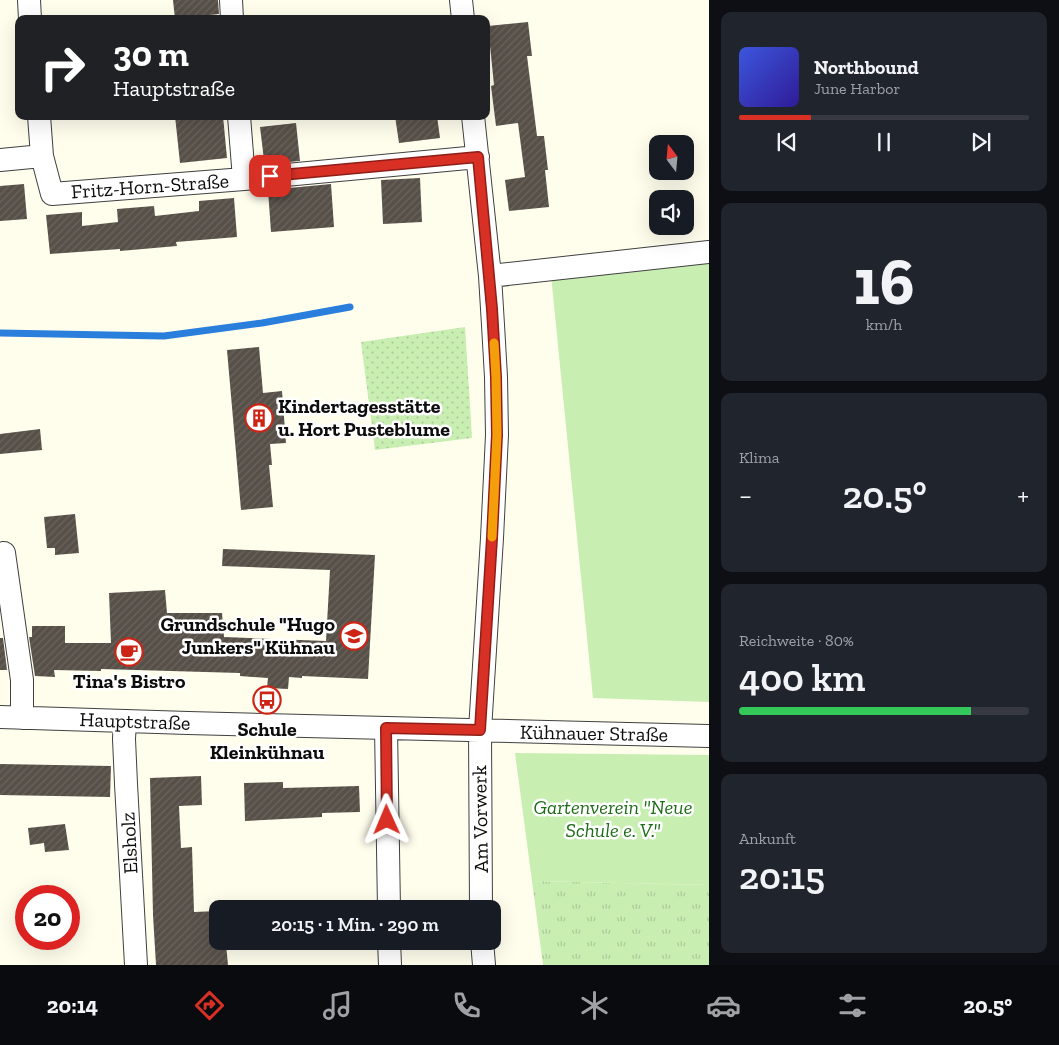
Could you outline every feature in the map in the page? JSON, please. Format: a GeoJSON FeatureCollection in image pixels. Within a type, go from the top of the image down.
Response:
{"type":"FeatureCollection","features":[{"type":"Feature","properties":{"kind":"street"},"geometry":{"type":"LineString","coordinates":[[29,0],[30,15]]}},
{"type":"Feature","properties":{"kind":"street"},"geometry":{"type":"LineString","coordinates":[[231,0],[232,15]]}},
{"type":"Feature","properties":{"kind":"street"},"geometry":{"type":"LineString","coordinates":[[461,0],[463,15]]}},
{"type":"Feature","properties":{"kind":"street"},"geometry":{"type":"LineString","coordinates":[[0,160],[42,156],[39,120]]}},
{"type":"Feature","properties":{"kind":"street"},"geometry":{"type":"LineString","coordinates":[[240,120],[244,179]]}},
{"type":"Feature","properties":{"kind":"street","name":"Am Vorwerk"},"geometry":{"type":"LineString","coordinates":[[473,120],[490,276],[496,377],[497,435],[480,730],[481,900]]}},
{"type":"Feature","properties":{"kind":"street","name":"Fritz-Horn-Straße"},"geometry":{"type":"LineString","coordinates":[[42,156],[52,194],[244,179],[478,157]]}},
{"type":"Feature","properties":{"kind":"street"},"geometry":{"type":"LineString","coordinates":[[490,276],[709,252]]}},
{"type":"Feature","properties":{"kind":"street"},"geometry":{"type":"LineString","coordinates":[[4,553],[22,680],[11,718]]}},
{"type":"Feature","properties":{"kind":"street","name":"Hauptstraße"},"geometry":{"type":"LineString","coordinates":[[11,718],[480,730]]}},
{"type":"Feature","properties":{"kind":"street","name":"Elsholz"},"geometry":{"type":"LineString","coordinates":[[125,721],[126,784],[136,965]]}},
{"type":"Feature","properties":{"kind":"street"},"geometry":{"type":"LineString","coordinates":[[386,728],[389,900]]}},
{"type":"Feature","properties":{"kind":"street","name":"Kühnauer Straße"},"geometry":{"type":"LineString","coordinates":[[480,730],[709,736]]}},
{"type":"Feature","properties":{"kind":"street"},"geometry":{"type":"LineString","coordinates":[[389,950],[390,965]]}},
{"type":"Feature","properties":{"kind":"street"},"geometry":{"type":"LineString","coordinates":[[483,950],[484,965]]}},
{"type":"Feature","properties":{"kind":"green space"},"geometry":{"type":"Polygon","coordinates":[[[709,250],[709,702],[593,698],[551,275],[709,250]]]}},
{"type":"Feature","properties":{"kind":"green space"},"geometry":{"type":"Polygon","coordinates":[[[465,327],[472,438],[375,450],[361,342],[465,327]]]}},
{"type":"Feature","properties":{"kind":"green space","name":"Gartenverein \"Neue Schule e. V.\""},"geometry":{"type":"Polygon","coordinates":[[[515,753],[709,755],[709,885],[532,881],[515,753]]]}},
{"type":"Feature","properties":{"kind":"green space"},"geometry":{"type":"Polygon","coordinates":[[[532,881],[709,885],[709,965],[543,965],[532,881]]]}},
{"type":"Feature","properties":{"kind":"building"},"geometry":{"type":"Polygon","coordinates":[[[173,0],[218,0],[219,14],[175,15],[173,0]]]}},
{"type":"Feature","properties":{"kind":"building"},"geometry":{"type":"Polygon","coordinates":[[[528,22],[532,56],[527,56],[537,136],[544,136],[548,170],[545,170],[549,207],[509,211],[505,180],[525,177],[518,123],[496,126],[491,86],[494,85],[490,26],[528,22]]]}},
{"type":"Feature","properties":{"kind":"building"},"geometry":{"type":"Polygon","coordinates":[[[175,120],[223,120],[227,158],[180,163],[175,120]]]}},
{"type":"Feature","properties":{"kind":"building"},"geometry":{"type":"Polygon","coordinates":[[[396,120],[438,120],[440,138],[399,143],[396,120]]]}},
{"type":"Feature","properties":{"kind":"building"},"geometry":{"type":"Polygon","coordinates":[[[296,123],[300,161],[266,164],[260,127],[296,123]]]}},
{"type":"Feature","properties":{"kind":"building"},"geometry":{"type":"Polygon","coordinates":[[[420,178],[422,222],[383,224],[381,180],[420,178]]]}},
{"type":"Feature","properties":{"kind":"building"},"geometry":{"type":"Polygon","coordinates":[[[24,184],[27,219],[0,221],[0,186],[24,184]]]}},
{"type":"Feature","properties":{"kind":"building"},"geometry":{"type":"Polygon","coordinates":[[[331,184],[334,227],[271,232],[268,190],[331,184]]]}},
{"type":"Feature","properties":{"kind":"building"},"geometry":{"type":"Polygon","coordinates":[[[234,198],[237,237],[176,242],[177,246],[50,254],[46,215],[82,212],[82,226],[118,222],[117,209],[154,206],[155,216],[199,211],[199,201],[234,198]]]}},
{"type":"Feature","properties":{"kind":"building","name":"Kindertagesstätte u. Hort Pusteblume"},"geometry":{"type":"Polygon","coordinates":[[[259,347],[263,393],[282,391],[286,443],[270,444],[272,465],[269,465],[273,507],[241,510],[227,350],[259,347]]]}},
{"type":"Feature","properties":{"kind":"building"},"geometry":{"type":"Polygon","coordinates":[[[40,429],[42,450],[0,454],[0,434],[40,429]]]}},
{"type":"Feature","properties":{"kind":"building"},"geometry":{"type":"Polygon","coordinates":[[[75,514],[79,553],[55,555],[55,548],[47,548],[44,517],[75,514]]]}},
{"type":"Feature","properties":{"kind":"building"},"geometry":{"type":"Polygon","coordinates":[[[223,549],[375,555],[368,679],[289,677],[288,689],[267,688],[268,678],[240,676],[240,673],[101,669],[101,671],[54,670],[55,677],[35,676],[29,637],[32,637],[32,626],[65,626],[65,643],[111,643],[109,593],[165,590],[167,613],[222,613],[224,637],[326,641],[330,570],[222,566],[223,549]]]}},
{"type":"Feature","properties":{"kind":"building"},"geometry":{"type":"Polygon","coordinates":[[[0,638],[3,638],[7,670],[0,670],[0,638]]]}},
{"type":"Feature","properties":{"kind":"building"},"geometry":{"type":"Polygon","coordinates":[[[0,764],[111,766],[110,797],[0,795],[0,764]]]}},
{"type":"Feature","properties":{"kind":"building"},"geometry":{"type":"Polygon","coordinates":[[[201,776],[202,805],[179,806],[181,848],[192,847],[194,912],[209,911],[209,950],[227,950],[228,965],[156,965],[150,778],[201,776]]]}},
{"type":"Feature","properties":{"kind":"building"},"geometry":{"type":"Polygon","coordinates":[[[283,782],[283,788],[359,786],[360,812],[322,813],[322,817],[245,821],[244,783],[283,782]]]}},
{"type":"Feature","properties":{"kind":"building"},"geometry":{"type":"Polygon","coordinates":[[[65,824],[69,850],[45,852],[44,843],[30,845],[28,828],[65,824]]]}},
{"type":"Feature","properties":{"kind":"waterway"},"geometry":{"type":"LineString","coordinates":[[0,333],[164,336],[262,323],[350,307]]}},
{"type":"Feature","properties":{"kind":"slow traffic"},"geometry":{"type":"LineString","coordinates":[[492,537],[497,435],[494,343]]}},
{"type":"Feature","properties":{"kind":"place","name":"Kindertagesstätte u. Hort Pusteblume"},"geometry":{"type":"Point","coordinates":[259,418]}},
{"type":"Feature","properties":{"kind":"place","name":"Grundschule \"Hugo Junkers\" Kühnau"},"geometry":{"type":"Point","coordinates":[354,636]}},
{"type":"Feature","properties":{"kind":"place","name":"Tina's Bistro"},"geometry":{"type":"Point","coordinates":[129,652]}},
{"type":"Feature","properties":{"kind":"place","name":"Schule Kleinkühnau"},"geometry":{"type":"Point","coordinates":[267,700]}},
{"type":"Feature","properties":{"kind":"route"},"geometry":{"type":"LineString","coordinates":[[270,176],[478,157],[490,276],[496,377],[497,435],[480,730],[386,728],[387,820]]}}]}
